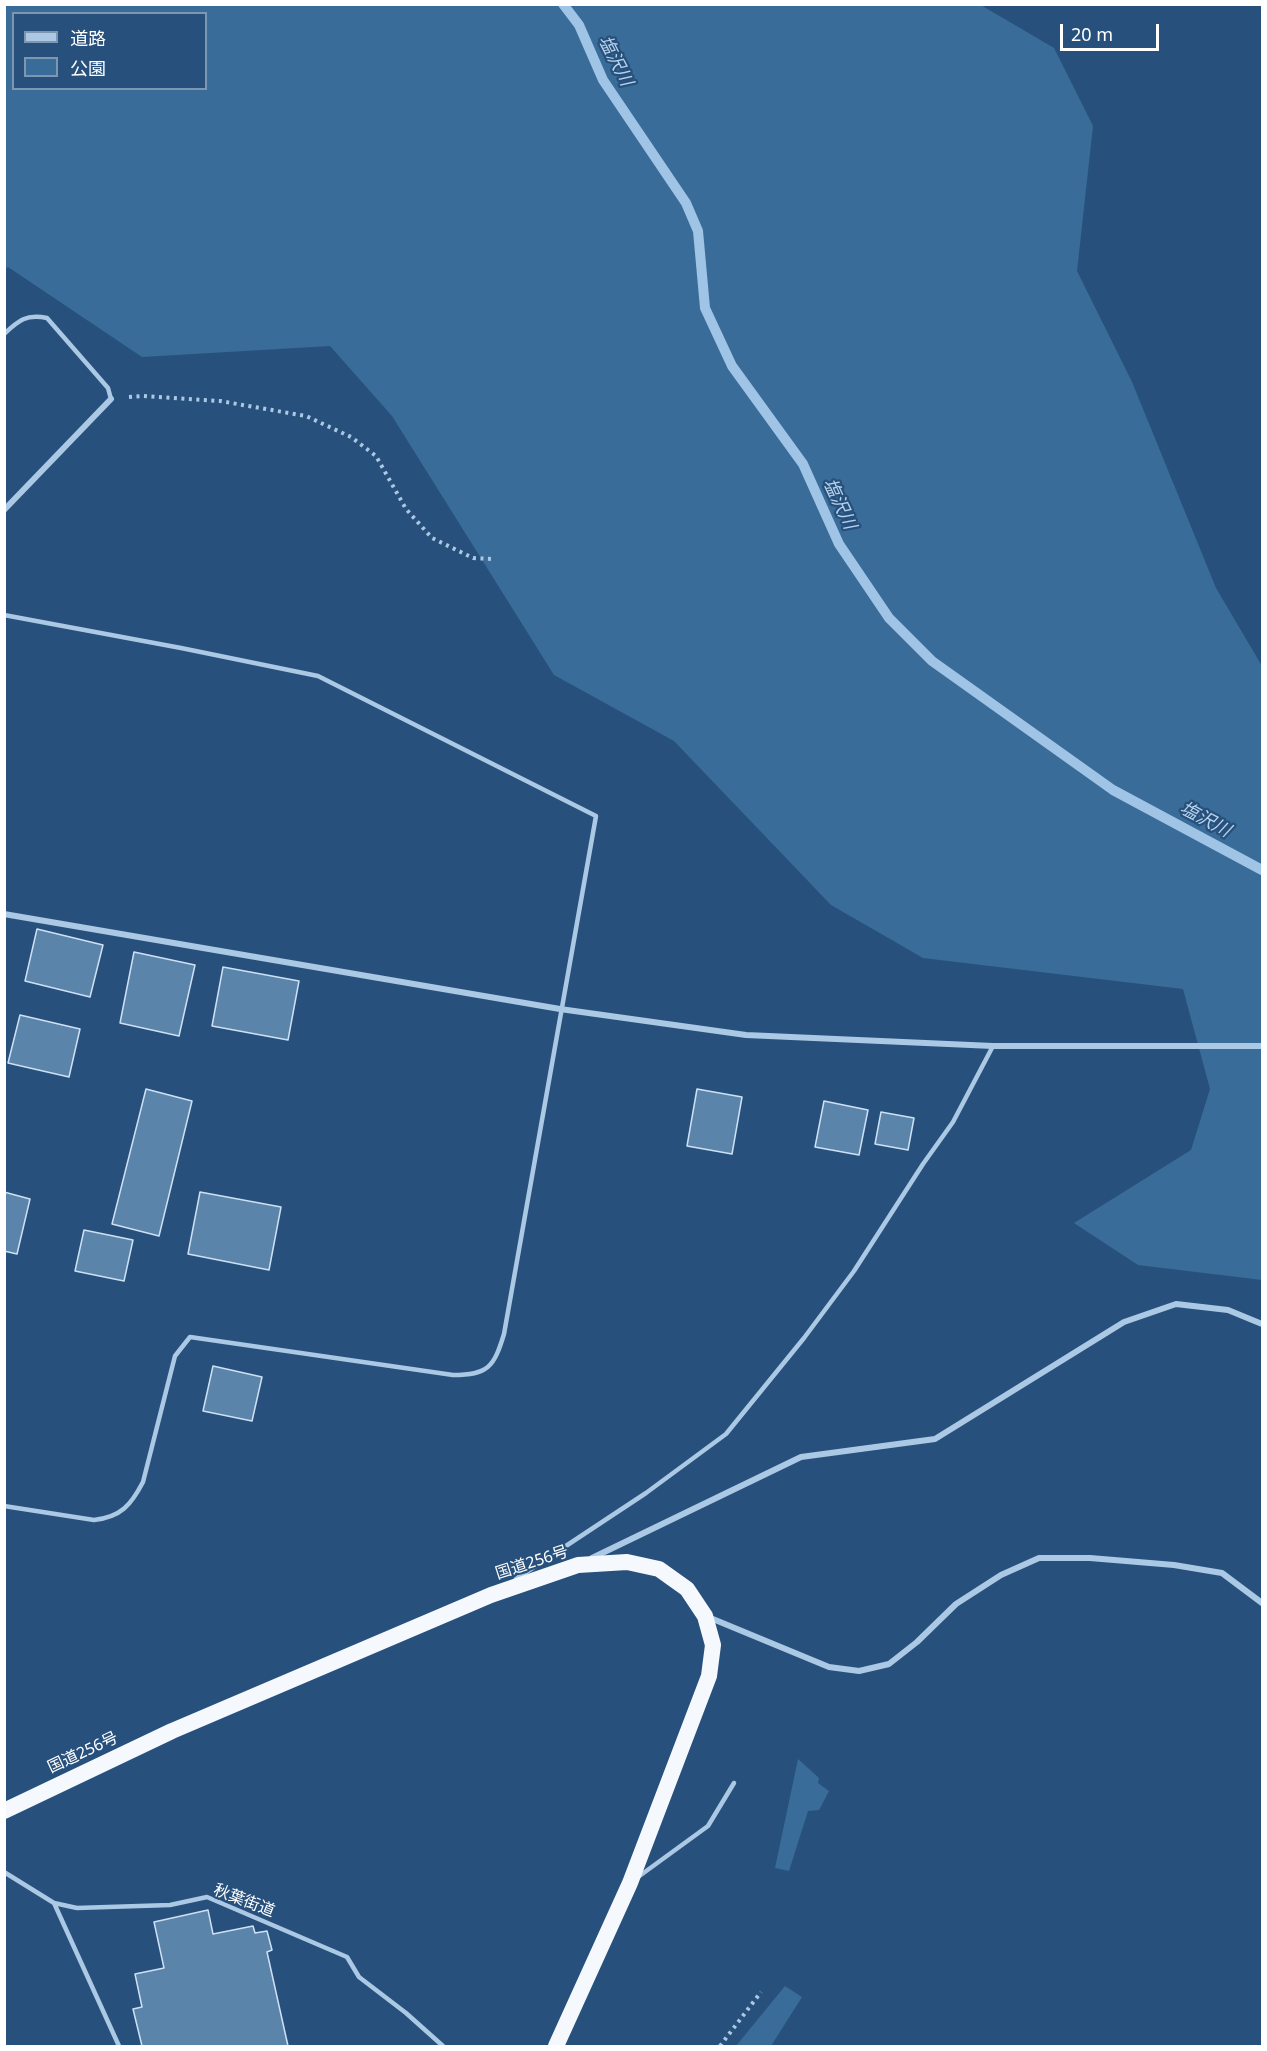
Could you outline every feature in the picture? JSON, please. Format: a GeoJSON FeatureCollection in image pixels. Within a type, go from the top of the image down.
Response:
{"type":"FeatureCollection","features":[{"type":"Feature","properties":{"kind":"highway","name":"国道256号"},"geometry":{"type":"LineString","coordinates":[[4,1811],[172,1731],[491,1595],[578,1565],[627,1562],[660,1569],[687,1589],[705,1616],[713,1645],[709,1676],[630,1882],[556,2046]]}},
{"type":"Feature","properties":{"kind":"street"},"geometry":{"type":"LineString","coordinates":[[5,508],[111,399]]}},
{"type":"Feature","properties":{"kind":"street"},"geometry":{"type":"LineString","coordinates":[[4,914],[560,1009],[746,1035],[993,1046],[1263,1046]]}},
{"type":"Feature","properties":{"kind":"street"},"geometry":{"type":"LineString","coordinates":[[578,1565],[801,1457],[935,1439],[1124,1322],[1176,1305],[1228,1310],[1263,1324]]}},
{"type":"Feature","properties":{"kind":"street"},"geometry":{"type":"LineString","coordinates":[[705,1616],[829,1667],[859,1671],[889,1664],[917,1642],[956,1604],[1001,1575],[1040,1558],[1090,1558],[1174,1565],[1222,1572],[1263,1603]]}},
{"type":"Feature","properties":{"kind":"lane"},"geometry":{"type":"LineString","coordinates":[[4,334],[18,322],[33,315],[47,318],[108,388],[111,399]]}},
{"type":"Feature","properties":{"kind":"lane"},"geometry":{"type":"LineString","coordinates":[[4,615],[318,676],[596,816],[504,1334],[499,1350],[490,1366],[475,1376],[453,1376],[190,1337],[175,1356],[143,1482],[135,1497],[123,1510],[108,1518],[94,1520],[4,1506]]}},
{"type":"Feature","properties":{"kind":"lane"},"geometry":{"type":"LineString","coordinates":[[491,1595],[646,1493],[726,1434],[804,1338],[854,1271],[953,1122],[993,1046]]}},
{"type":"Feature","properties":{"kind":"lane"},"geometry":{"type":"LineString","coordinates":[[630,1882],[708,1826],[734,1783]]}},
{"type":"Feature","properties":{"kind":"lane","name":"秋葉街道"},"geometry":{"type":"LineString","coordinates":[[4,1872],[54,1903],[77,1908],[170,1905],[207,1897],[347,1957],[359,1977],[406,2013],[443,2046]]}},
{"type":"Feature","properties":{"kind":"lane"},"geometry":{"type":"LineString","coordinates":[[54,1903],[119,2046]]}},
{"type":"Feature","properties":{"kind":"path"},"geometry":{"type":"LineString","coordinates":[[111,399],[143,396],[220,400],[306,416],[351,437],[376,456],[406,509],[432,538],[473,558],[492,559]]}},
{"type":"Feature","properties":{"kind":"path"},"geometry":{"type":"LineString","coordinates":[[720,2046],[761,1992]]}},
{"type":"Feature","properties":{"kind":"green space"},"geometry":{"type":"Polygon","coordinates":[[[979,4],[1054,48],[1093,126],[1077,271],[1132,382],[1216,588],[1262,666],[1262,1280],[1138,1265],[1074,1223],[1191,1150],[1210,1089],[1183,989],[923,958],[831,905],[674,741],[554,675],[392,416],[330,346],[142,357],[8,267],[5,269],[5,5],[979,4]]]}},
{"type":"Feature","properties":{"kind":"green space"},"geometry":{"type":"Polygon","coordinates":[[[798,1759],[819,1778],[818,1783],[829,1791],[819,1810],[808,1811],[789,1871],[775,1868],[798,1759]]]}},
{"type":"Feature","properties":{"kind":"green space"},"geometry":{"type":"Polygon","coordinates":[[[785,1986],[802,1997],[771,2046],[736,2046],[785,1986]]]}},
{"type":"Feature","properties":{"kind":"building"},"geometry":{"type":"Polygon","coordinates":[[[37,929],[103,945],[90,997],[25,981],[37,929]]]}},
{"type":"Feature","properties":{"kind":"building"},"geometry":{"type":"Polygon","coordinates":[[[134,952],[195,965],[179,1036],[120,1023],[134,952]]]}},
{"type":"Feature","properties":{"kind":"building"},"geometry":{"type":"Polygon","coordinates":[[[223,967],[299,981],[288,1040],[212,1026],[223,967]]]}},
{"type":"Feature","properties":{"kind":"building"},"geometry":{"type":"Polygon","coordinates":[[[20,1015],[80,1029],[69,1077],[8,1063],[20,1015]]]}},
{"type":"Feature","properties":{"kind":"building"},"geometry":{"type":"Polygon","coordinates":[[[146,1089],[192,1101],[159,1236],[112,1224],[146,1089]]]}},
{"type":"Feature","properties":{"kind":"building"},"geometry":{"type":"Polygon","coordinates":[[[697,1089],[742,1097],[732,1154],[687,1146],[697,1089]]]}},
{"type":"Feature","properties":{"kind":"building"},"geometry":{"type":"Polygon","coordinates":[[[824,1101],[868,1110],[859,1155],[815,1147],[824,1101]]]}},
{"type":"Feature","properties":{"kind":"building"},"geometry":{"type":"Polygon","coordinates":[[[881,1112],[914,1118],[908,1150],[875,1144],[881,1112]]]}},
{"type":"Feature","properties":{"kind":"building"},"geometry":{"type":"Polygon","coordinates":[[[4,1192],[30,1199],[17,1254],[4,1251],[4,1192]]]}},
{"type":"Feature","properties":{"kind":"building"},"geometry":{"type":"Polygon","coordinates":[[[200,1192],[281,1207],[269,1270],[188,1254],[200,1192]]]}},
{"type":"Feature","properties":{"kind":"building"},"geometry":{"type":"Polygon","coordinates":[[[84,1230],[133,1240],[124,1281],[75,1271],[84,1230]]]}},
{"type":"Feature","properties":{"kind":"building"},"geometry":{"type":"Polygon","coordinates":[[[213,1366],[262,1377],[252,1421],[203,1411],[213,1366]]]}},
{"type":"Feature","properties":{"kind":"building"},"geometry":{"type":"Polygon","coordinates":[[[208,1910],[213,1934],[253,1926],[255,1933],[267,1931],[272,1950],[267,1952],[288,2046],[142,2046],[133,2009],[142,2007],[135,1974],[164,1968],[154,1922],[208,1910]]]}},
{"type":"Feature","properties":{"kind":"waterway","name":"塩沢川"},"geometry":{"type":"LineString","coordinates":[[563,4],[579,25],[603,80],[686,203],[698,231],[705,308],[732,366],[803,464],[839,544],[889,618],[932,661],[1113,790],[1262,870]]}}]}
